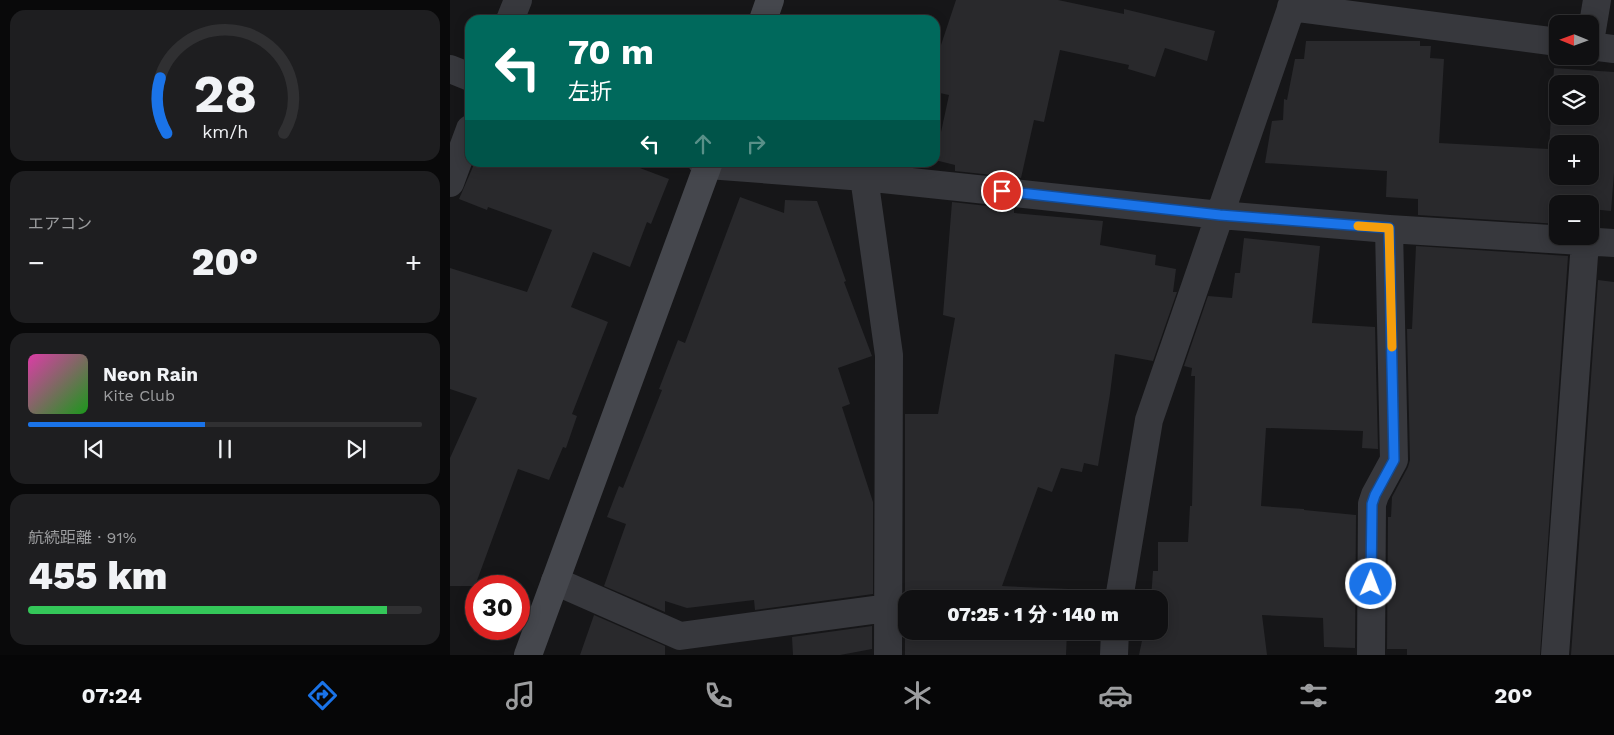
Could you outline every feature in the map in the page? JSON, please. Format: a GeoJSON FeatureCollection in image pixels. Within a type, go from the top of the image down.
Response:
{"type":"FeatureCollection","features":[{"type":"Feature","properties":{"kind":"street"},"geometry":{"type":"LineString","coordinates":[[512,15],[518,0]]}},
{"type":"Feature","properties":{"kind":"street"},"geometry":{"type":"LineString","coordinates":[[765,15],[770,0]]}},
{"type":"Feature","properties":{"kind":"street"},"geometry":{"type":"LineString","coordinates":[[1595,15],[1597,0]]}},
{"type":"Feature","properties":{"kind":"street"},"geometry":{"type":"LineString","coordinates":[[1121,590],[1149,420],[1293,3],[1549,41]]}},
{"type":"Feature","properties":{"kind":"street"},"geometry":{"type":"LineString","coordinates":[[1599,46],[1614,49]]}},
{"type":"Feature","properties":{"kind":"street"},"geometry":{"type":"LineString","coordinates":[[450,69],[465,75]]}},
{"type":"Feature","properties":{"kind":"street"},"geometry":{"type":"LineString","coordinates":[[450,182],[465,142]]}},
{"type":"Feature","properties":{"kind":"street"},"geometry":{"type":"LineString","coordinates":[[528,655],[705,167]]}},
{"type":"Feature","properties":{"kind":"street"},"geometry":{"type":"LineString","coordinates":[[751,167],[864,177],[1220,215],[1549,239]]}},
{"type":"Feature","properties":{"kind":"street"},"geometry":{"type":"LineString","coordinates":[[864,177],[889,355],[888,655]]}},
{"type":"Feature","properties":{"kind":"street"},"geometry":{"type":"LineString","coordinates":[[1371,655],[1372,504],[1394,460],[1389,228]]}},
{"type":"Feature","properties":{"kind":"street"},"geometry":{"type":"LineString","coordinates":[[1599,242],[1614,243]]}},
{"type":"Feature","properties":{"kind":"street"},"geometry":{"type":"LineString","coordinates":[[1554,655],[1585,245]]}},
{"type":"Feature","properties":{"kind":"street"},"geometry":{"type":"LineString","coordinates":[[555,581],[681,645],[888,608]]}},
{"type":"Feature","properties":{"kind":"street"},"geometry":{"type":"LineString","coordinates":[[1114,655],[1115,640]]}},
{"type":"Feature","properties":{"kind":"building"},"geometry":{"type":"Polygon","coordinates":[[[956,0],[1058,0],[1124,14],[1124,9],[1215,31],[1207,61],[1165,48],[1155,77],[1128,69],[1129,65],[1060,50],[1044,122],[1034,120],[1021,178],[955,171],[955,165],[940,161],[940,137],[949,95],[940,93],[940,48],[956,0]]]}},
{"type":"Feature","properties":{"kind":"building"},"geometry":{"type":"Polygon","coordinates":[[[1306,41],[1420,41],[1420,46],[1431,46],[1430,58],[1444,59],[1439,143],[1549,149],[1549,185],[1599,185],[1599,135],[1550,135],[1550,125],[1599,125],[1599,75],[1554,75],[1554,68],[1614,72],[1614,173],[1611,211],[1599,210],[1599,195],[1549,195],[1549,223],[1418,215],[1418,199],[1386,197],[1387,171],[1265,163],[1272,121],[1283,120],[1284,99],[1287,100],[1295,59],[1304,59],[1306,41]]]}},
{"type":"Feature","properties":{"kind":"building"},"geometry":{"type":"Polygon","coordinates":[[[473,167],[637,167],[669,179],[651,224],[647,222],[630,267],[593,252],[571,307],[608,322],[572,414],[577,416],[566,448],[563,447],[549,480],[518,469],[479,575],[465,575],[465,586],[450,586],[450,458],[477,398],[450,389],[450,268],[527,292],[552,230],[488,207],[487,210],[459,199],[473,167]]]}},
{"type":"Feature","properties":{"kind":"building"},"geometry":{"type":"Polygon","coordinates":[[[740,197],[784,213],[785,200],[817,201],[846,281],[844,282],[872,356],[838,368],[850,404],[842,407],[873,502],[873,594],[755,610],[754,600],[687,608],[665,601],[665,612],[604,586],[626,524],[607,517],[619,486],[623,488],[662,390],[659,389],[678,340],[685,343],[740,197]]]}},
{"type":"Feature","properties":{"kind":"building"},"geometry":{"type":"Polygon","coordinates":[[[952,202],[1014,209],[1014,213],[1103,221],[1100,245],[1156,255],[1155,265],[1176,269],[1173,292],[1177,292],[1153,361],[1115,354],[1098,466],[1084,463],[1082,472],[1061,468],[1052,492],[1038,487],[1002,586],[1069,590],[905,590],[905,414],[938,414],[955,318],[943,315],[952,202]]]}},
{"type":"Feature","properties":{"kind":"building"},"geometry":{"type":"Polygon","coordinates":[[[1244,238],[1320,246],[1312,323],[1375,327],[1378,449],[1362,448],[1363,431],[1266,428],[1261,506],[1356,515],[1355,648],[1324,647],[1323,618],[1262,615],[1267,655],[1139,655],[1142,640],[1168,640],[1168,590],[1152,590],[1153,571],[1158,571],[1158,542],[1188,542],[1190,506],[1192,506],[1195,376],[1191,376],[1192,368],[1184,366],[1208,296],[1232,298],[1235,273],[1240,273],[1244,238]]]}},
{"type":"Feature","properties":{"kind":"building"},"geometry":{"type":"Polygon","coordinates":[[[1416,246],[1568,256],[1540,655],[1407,655],[1407,649],[1387,649],[1388,517],[1391,517],[1392,497],[1410,460],[1407,329],[1412,329],[1416,246]]]}},
{"type":"Feature","properties":{"kind":"building"},"geometry":{"type":"Polygon","coordinates":[[[1598,280],[1614,282],[1614,655],[1571,655],[1598,280]]]}},
{"type":"Feature","properties":{"kind":"building"},"geometry":{"type":"Polygon","coordinates":[[[594,615],[665,646],[665,655],[580,655],[594,615]]]}},
{"type":"Feature","properties":{"kind":"building"},"geometry":{"type":"Polygon","coordinates":[[[872,626],[872,649],[840,655],[793,655],[792,637],[872,626]]]}},
{"type":"Feature","properties":{"kind":"building"},"geometry":{"type":"Polygon","coordinates":[[[905,640],[1067,640],[1066,655],[905,655],[905,640]]]}},
{"type":"Feature","properties":{"kind":"slow traffic"},"geometry":{"type":"LineString","coordinates":[[1358,226],[1389,228],[1392,347]]}},
{"type":"Feature","properties":{"kind":"route"},"geometry":{"type":"LineString","coordinates":[[1002,191],[1220,215],[1389,228],[1394,460],[1372,504],[1371,584]]}}]}
